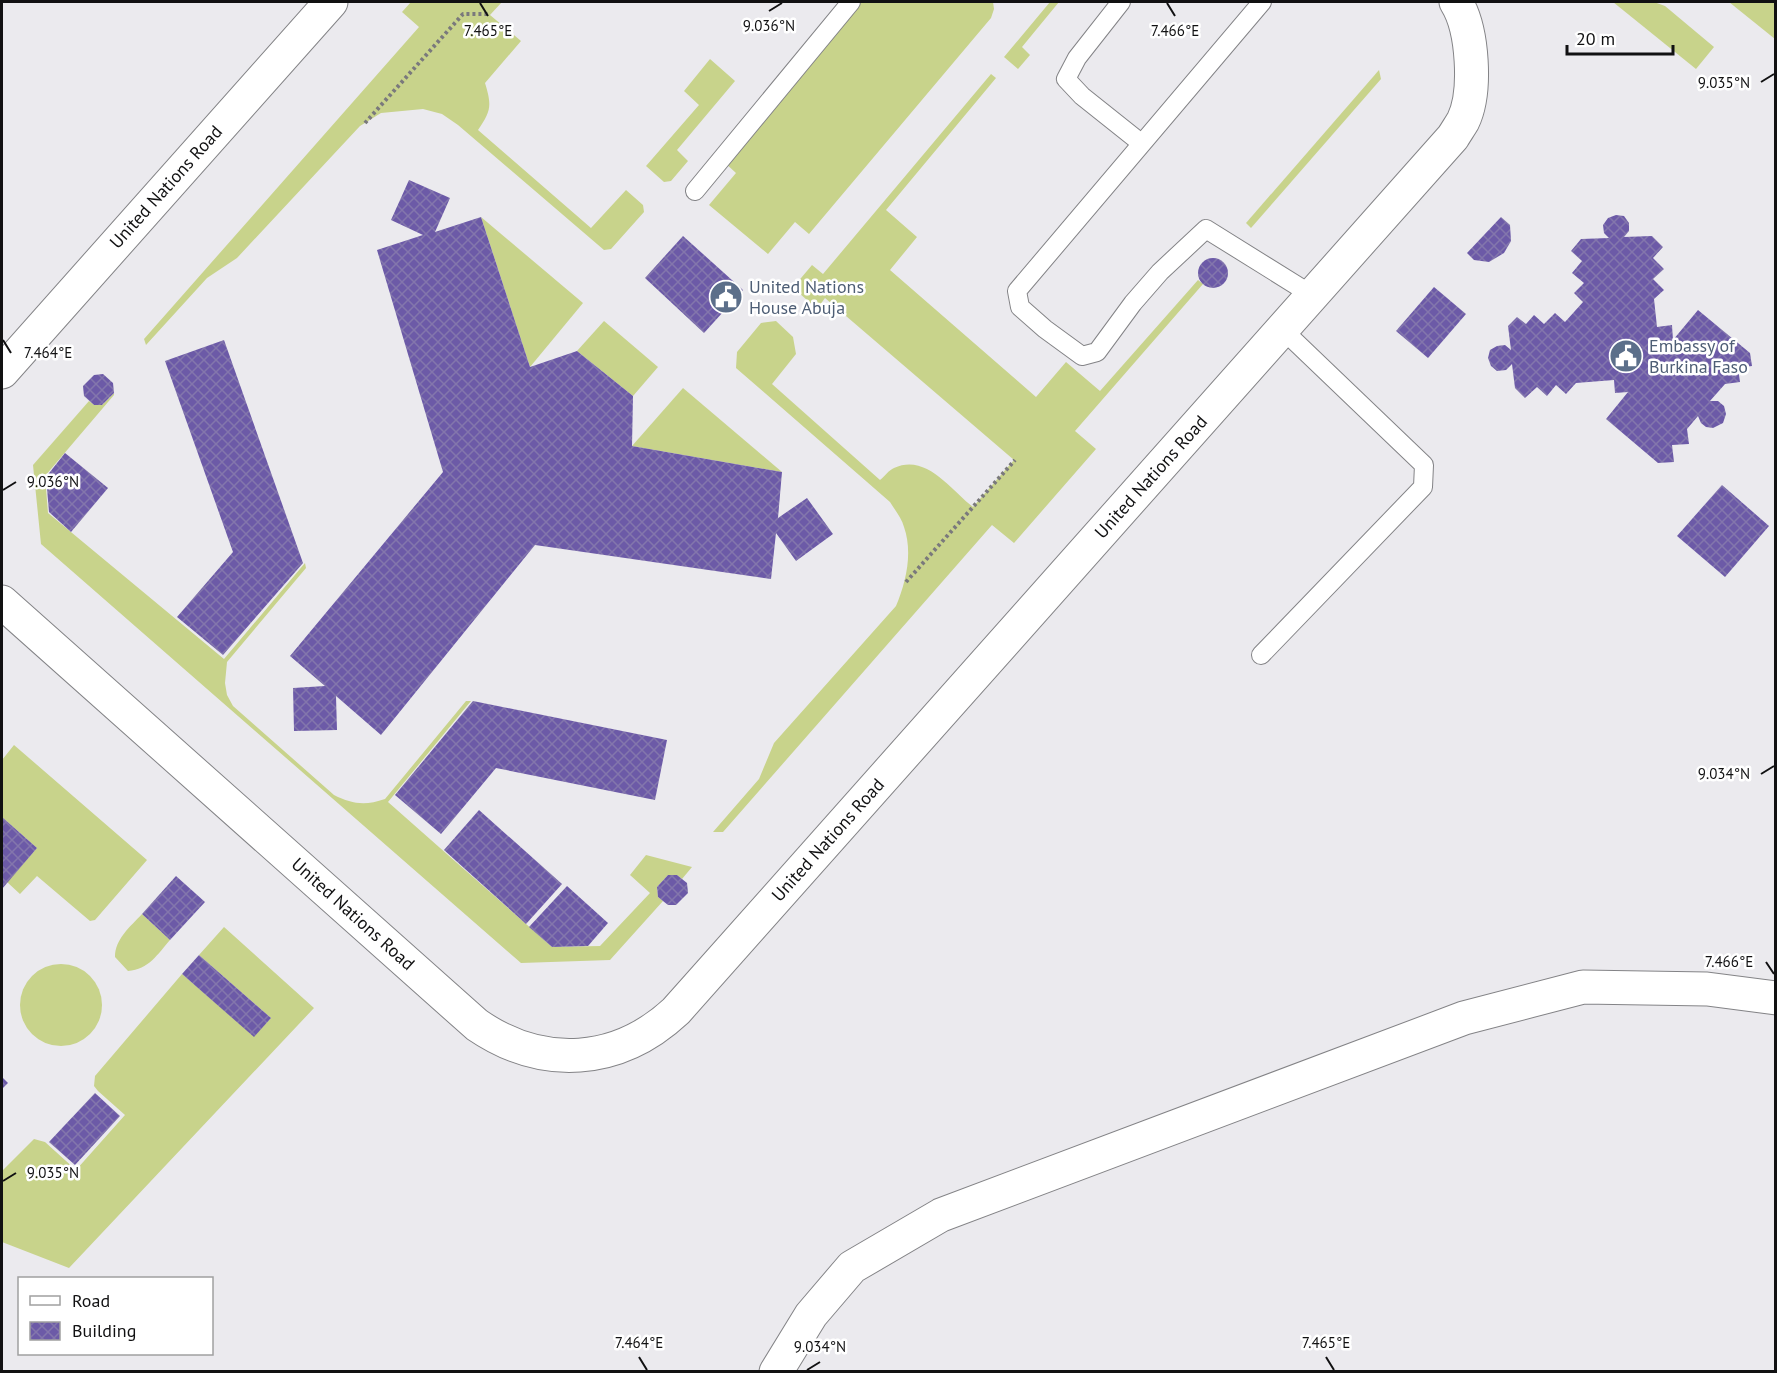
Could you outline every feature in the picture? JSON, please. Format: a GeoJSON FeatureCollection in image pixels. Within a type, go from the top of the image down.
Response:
{"type":"FeatureCollection","features":[{"type":"Feature","properties":{"kind":"main road","name":"United Nations Road"},"geometry":{"type":"LineString","coordinates":[[2,372],[331,2]]}},
{"type":"Feature","properties":{"kind":"main road","name":"United Nations Road"},"geometry":{"type":"LineString","coordinates":[[2,602],[477,1025],[493,1036],[528,1049],[568,1056],[591,1055],[637,1040],[657,1028],[676,1011],[1453,137],[1464,120],[1471,78],[1470,51],[1461,9],[1456,2]]}},
{"type":"Feature","properties":{"kind":"main road"},"geometry":{"type":"LineString","coordinates":[[776,1371],[811,1315],[852,1267],[941,1215],[1464,1018],[1583,987],[1707,989],[1776,998]]}},
{"type":"Feature","properties":{"kind":"lane"},"geometry":{"type":"LineString","coordinates":[[695,191],[851,2]]}},
{"type":"Feature","properties":{"kind":"lane"},"geometry":{"type":"LineString","coordinates":[[1121,2],[1077,58],[1066,79],[1082,96],[1141,143]]}},
{"type":"Feature","properties":{"kind":"lane"},"geometry":{"type":"LineString","coordinates":[[1262,2],[1017,291],[1020,307],[1045,329],[1082,356],[1097,352],[1132,303],[1160,272],[1206,229],[1312,295]]}},
{"type":"Feature","properties":{"kind":"lane"},"geometry":{"type":"LineString","coordinates":[[1262,655],[1423,487],[1424,465],[1282,329]]}},
{"type":"Feature","properties":{"kind":"path"},"geometry":{"type":"LineString","coordinates":[[366,123],[463,14],[490,14]]}},
{"type":"Feature","properties":{"kind":"path"},"geometry":{"type":"LineString","coordinates":[[906,582],[1015,460]]}},
{"type":"Feature","properties":{"kind":"green space"},"geometry":{"type":"Polygon","coordinates":[[[411,2],[502,2],[490,15],[521,41],[485,83],[489,108],[478,130],[591,228],[626,190],[643,205],[644,212],[611,249],[604,250],[458,125],[442,114],[423,109],[381,113],[360,126],[237,258],[207,278],[146,345],[144,339],[419,27],[402,12],[411,2]]]}},
{"type":"Feature","properties":{"kind":"green space"},"geometry":{"type":"Polygon","coordinates":[[[859,2],[993,2],[994,9],[991,18],[809,234],[795,222],[768,254],[709,205],[736,173],[723,161],[859,2]]]}},
{"type":"Feature","properties":{"kind":"green space"},"geometry":{"type":"Polygon","coordinates":[[[1050,2],[1059,2],[1022,47],[1030,55],[1018,69],[1004,57],[1050,2]]]}},
{"type":"Feature","properties":{"kind":"green space"},"geometry":{"type":"Polygon","coordinates":[[[1613,2],[1654,2],[1665,6],[1714,47],[1696,69],[1613,2]]]}},
{"type":"Feature","properties":{"kind":"green space"},"geometry":{"type":"Polygon","coordinates":[[[1729,2],[1775,2],[1775,39],[1729,2]]]}},
{"type":"Feature","properties":{"kind":"green space"},"geometry":{"type":"Polygon","coordinates":[[[710,59],[735,81],[677,150],[688,161],[671,181],[664,182],[646,166],[699,105],[684,91],[710,59]]]}},
{"type":"Feature","properties":{"kind":"green space"},"geometry":{"type":"Polygon","coordinates":[[[1379,70],[1381,79],[1251,228],[1246,223],[1379,70]]]}},
{"type":"Feature","properties":{"kind":"green space"},"geometry":{"type":"Polygon","coordinates":[[[991,74],[996,78],[886,210],[917,237],[890,270],[1036,397],[1066,362],[1100,391],[1198,280],[1203,284],[1075,431],[1096,449],[1014,543],[992,525],[723,832],[713,832],[759,779],[774,743],[896,606],[903,587],[908,557],[907,537],[903,524],[890,502],[736,368],[737,352],[761,323],[776,321],[793,337],[796,354],[772,384],[880,480],[894,468],[917,465],[937,475],[973,507],[1014,460],[825,298],[817,309],[798,292],[796,284],[812,265],[823,274],[991,74]]]}},
{"type":"Feature","properties":{"kind":"green space"},"geometry":{"type":"Polygon","coordinates":[[[481,217],[583,303],[530,367],[481,217]]]}},
{"type":"Feature","properties":{"kind":"green space"},"geometry":{"type":"Polygon","coordinates":[[[604,321],[658,367],[633,396],[577,351],[604,321]]]}},
{"type":"Feature","properties":{"kind":"green space"},"geometry":{"type":"Polygon","coordinates":[[[683,388],[782,472],[632,446],[683,388]]]}},
{"type":"Feature","properties":{"kind":"green space"},"geometry":{"type":"Polygon","coordinates":[[[114,393],[45,476],[48,513],[224,659],[305,563],[306,568],[227,662],[225,683],[227,695],[233,706],[334,795],[353,802],[365,803],[385,799],[466,701],[471,701],[388,802],[552,947],[600,946],[650,893],[630,875],[646,855],[692,867],[682,879],[677,875],[668,875],[657,887],[658,897],[663,901],[610,960],[521,963],[41,544],[33,465],[89,401],[94,405],[102,405],[114,393]]]}},
{"type":"Feature","properties":{"kind":"green space"},"geometry":{"type":"Polygon","coordinates":[[[14,745],[147,860],[95,920],[90,921],[37,876],[20,894],[7,882],[37,848],[2,817],[2,760],[14,745]]]}},
{"type":"Feature","properties":{"kind":"green space"},"geometry":{"type":"Polygon","coordinates":[[[142,914],[170,940],[147,964],[128,971],[115,957],[116,951],[124,934],[142,914]]]}},
{"type":"Feature","properties":{"kind":"green space"},"geometry":{"type":"Polygon","coordinates":[[[224,927],[314,1008],[69,1268],[2,1242],[2,1171],[34,1139],[45,1142],[76,1170],[125,1115],[94,1086],[95,1076],[182,974],[254,1036],[271,1018],[199,955],[224,927]]]}},
{"type":"Feature","properties":{"kind":"green space"},"geometry":{"type":"Polygon","coordinates":[[[53,964],[69,964],[84,971],[95,982],[102,997],[99,1021],[90,1034],[69,1046],[53,1046],[38,1039],[27,1028],[20,1013],[20,997],[27,982],[38,971],[53,964]]]}},
{"type":"Feature","properties":{"kind":"building"},"geometry":{"type":"Polygon","coordinates":[[[409,180],[450,198],[435,232],[481,217],[530,367],[577,351],[633,396],[632,446],[782,472],[778,518],[807,498],[833,534],[796,561],[776,533],[771,579],[535,545],[381,735],[336,696],[337,730],[294,731],[293,688],[325,686],[290,656],[443,472],[377,250],[423,235],[391,220],[409,180]]]}},
{"type":"Feature","properties":{"kind":"building"},"geometry":{"type":"Polygon","coordinates":[[[1616,215],[1624,216],[1629,223],[1629,231],[1624,237],[1652,236],[1663,247],[1653,258],[1664,269],[1653,279],[1664,290],[1654,299],[1657,327],[1672,325],[1673,340],[1698,310],[1750,353],[1752,366],[1738,368],[1740,382],[1725,384],[1710,401],[1718,401],[1724,406],[1726,414],[1723,423],[1713,428],[1706,427],[1698,416],[1687,429],[1689,444],[1672,445],[1674,462],[1658,463],[1606,419],[1628,392],[1615,393],[1614,380],[1576,383],[1566,394],[1556,385],[1547,396],[1537,387],[1525,398],[1515,388],[1512,364],[1506,370],[1497,371],[1491,366],[1488,358],[1490,350],[1497,346],[1505,345],[1511,350],[1508,326],[1517,317],[1526,324],[1534,315],[1544,324],[1555,313],[1565,322],[1583,302],[1574,293],[1584,283],[1572,273],[1582,261],[1571,251],[1581,239],[1609,238],[1604,233],[1603,225],[1608,218],[1616,215]]]}},
{"type":"Feature","properties":{"kind":"building"},"geometry":{"type":"Polygon","coordinates":[[[1501,217],[1510,225],[1511,241],[1504,253],[1489,262],[1474,260],[1467,253],[1501,217]]]}},
{"type":"Feature","properties":{"kind":"building"},"geometry":{"type":"Polygon","coordinates":[[[683,236],[743,290],[704,333],[645,278],[683,236]]]}},
{"type":"Feature","properties":{"kind":"building"},"geometry":{"type":"Polygon","coordinates":[[[1213,258],[1224,262],[1228,273],[1224,284],[1213,288],[1202,284],[1198,273],[1202,262],[1213,258]]]}},
{"type":"Feature","properties":{"kind":"building"},"geometry":{"type":"Polygon","coordinates":[[[1434,287],[1466,314],[1428,358],[1396,331],[1434,287]]]}},
{"type":"Feature","properties":{"kind":"building"},"geometry":{"type":"Polygon","coordinates":[[[224,340],[303,563],[223,655],[177,617],[233,552],[165,361],[224,340]]]}},
{"type":"Feature","properties":{"kind":"building"},"geometry":{"type":"Polygon","coordinates":[[[103,374],[113,383],[114,393],[102,405],[94,405],[84,396],[83,386],[94,375],[103,374]]]}},
{"type":"Feature","properties":{"kind":"building"},"geometry":{"type":"Polygon","coordinates":[[[65,453],[108,488],[71,532],[49,512],[46,477],[65,453]]]}},
{"type":"Feature","properties":{"kind":"building"},"geometry":{"type":"Polygon","coordinates":[[[1722,485],[1769,526],[1725,577],[1677,536],[1722,485]]]}},
{"type":"Feature","properties":{"kind":"building"},"geometry":{"type":"Polygon","coordinates":[[[473,701],[667,740],[655,800],[496,768],[441,834],[395,795],[473,701]]]}},
{"type":"Feature","properties":{"kind":"building"},"geometry":{"type":"Polygon","coordinates":[[[479,810],[562,884],[526,924],[444,850],[479,810]]]}},
{"type":"Feature","properties":{"kind":"building"},"geometry":{"type":"Polygon","coordinates":[[[2,817],[37,848],[2,889],[2,817]]]}},
{"type":"Feature","properties":{"kind":"building"},"geometry":{"type":"Polygon","coordinates":[[[668,875],[677,875],[687,883],[688,893],[676,905],[668,905],[658,897],[657,887],[668,875]]]}},
{"type":"Feature","properties":{"kind":"building"},"geometry":{"type":"Polygon","coordinates":[[[176,876],[205,902],[170,940],[142,914],[176,876]]]}},
{"type":"Feature","properties":{"kind":"building"},"geometry":{"type":"Polygon","coordinates":[[[567,886],[608,923],[588,946],[552,947],[529,927],[567,886]]]}},
{"type":"Feature","properties":{"kind":"building"},"geometry":{"type":"Polygon","coordinates":[[[199,955],[271,1018],[254,1037],[182,974],[199,955]]]}},
{"type":"Feature","properties":{"kind":"building"},"geometry":{"type":"Polygon","coordinates":[[[2,1077],[8,1083],[2,1089],[2,1077]]]}},
{"type":"Feature","properties":{"kind":"building"},"geometry":{"type":"Polygon","coordinates":[[[95,1093],[120,1116],[75,1165],[49,1142],[95,1093]]]}},
{"type":"Feature","properties":{"kind":"place","name":"United Nations House Abuja"},"geometry":{"type":"Point","coordinates":[726,297]}},
{"type":"Feature","properties":{"kind":"place","name":"Embassy of Burkina Faso"},"geometry":{"type":"Point","coordinates":[1626,356]}}]}
